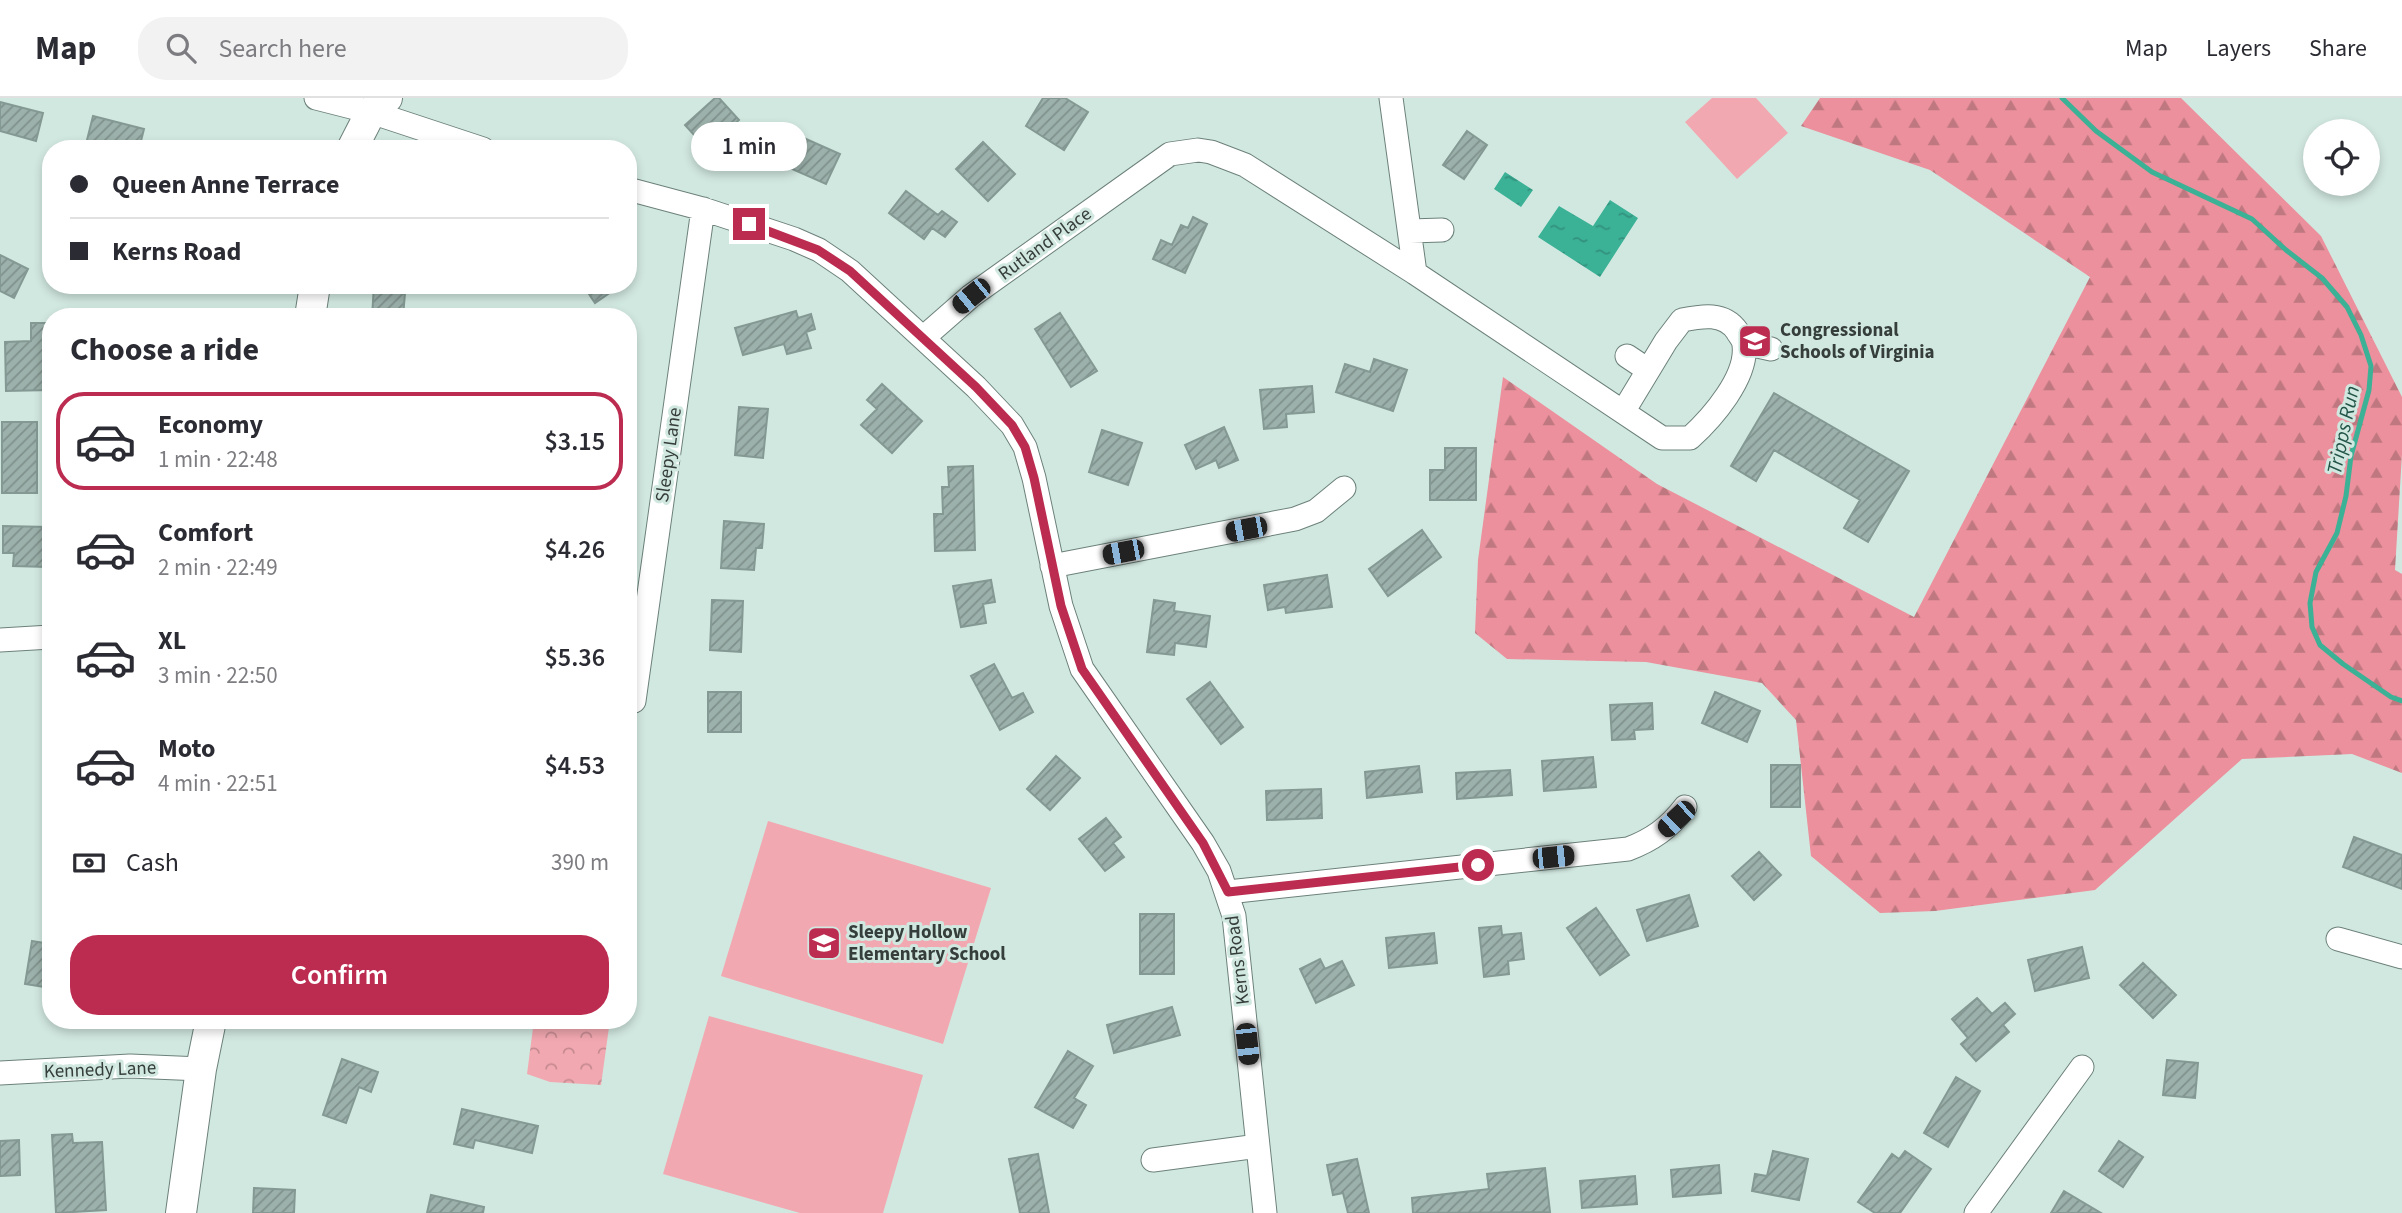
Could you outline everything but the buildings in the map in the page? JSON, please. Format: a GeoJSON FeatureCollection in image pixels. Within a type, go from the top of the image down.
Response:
{"type":"FeatureCollection","features":[{"type":"Feature","properties":{"kind":"main road"},"geometry":{"type":"LineString","coordinates":[[358,140],[379,105]]}},
{"type":"Feature","properties":{"kind":"main road"},"geometry":{"type":"LineString","coordinates":[[181,1213],[209,1029]]}},
{"type":"Feature","properties":{"kind":"street"},"geometry":{"type":"LineString","coordinates":[[316,98],[379,105],[462,140]]}},
{"type":"Feature","properties":{"kind":"street"},"geometry":{"type":"LineString","coordinates":[[1391,98],[1415,273],[1623,412],[1662,438],[1690,438],[1712,418],[1742,367],[1744,343],[1731,323],[1707,315],[1682,320],[1623,412]]}},
{"type":"Feature","properties":{"kind":"street","name":"Rutland Place"},"geometry":{"type":"LineString","coordinates":[[923,338],[971,296],[1170,154],[1198,150],[1212,152],[1245,165],[1415,273]]}},
{"type":"Feature","properties":{"kind":"street","name":"Kerns Road"},"geometry":{"type":"LineString","coordinates":[[637,191],[704,209],[794,239],[818,250],[850,271],[1002,413],[1025,447],[1072,644],[1082,669],[1203,843],[1228,892],[1234,916],[1265,1213]]}},
{"type":"Feature","properties":{"kind":"street","name":"Sleepy Lane"},"geometry":{"type":"LineString","coordinates":[[637,680],[704,209]]}},
{"type":"Feature","properties":{"kind":"street"},"geometry":{"type":"LineString","coordinates":[[1410,231],[1442,230]]}},
{"type":"Feature","properties":{"kind":"street"},"geometry":{"type":"LineString","coordinates":[[1744,343],[1771,349]]}},
{"type":"Feature","properties":{"kind":"street"},"geometry":{"type":"LineString","coordinates":[[1627,356],[1648,370]]}},
{"type":"Feature","properties":{"kind":"street"},"geometry":{"type":"LineString","coordinates":[[1052,566],[1295,519],[1316,511],[1344,488]]}},
{"type":"Feature","properties":{"kind":"street"},"geometry":{"type":"LineString","coordinates":[[0,640],[42,637]]}},
{"type":"Feature","properties":{"kind":"street"},"geometry":{"type":"LineString","coordinates":[[1228,892],[1628,849],[1662,832],[1685,807]]}},
{"type":"Feature","properties":{"kind":"street"},"geometry":{"type":"LineString","coordinates":[[2338,939],[2402,957]]}},
{"type":"Feature","properties":{"kind":"street","name":"Kennedy Lane"},"geometry":{"type":"LineString","coordinates":[[0,1073],[130,1066],[201,1069]]}},
{"type":"Feature","properties":{"kind":"street"},"geometry":{"type":"LineString","coordinates":[[1976,1213],[2081,1067]]}},
{"type":"Feature","properties":{"kind":"street"},"geometry":{"type":"LineString","coordinates":[[1153,1160],[1258,1146]]}},
{"type":"Feature","properties":{"kind":"green space"},"geometry":{"type":"Polygon","coordinates":[[[1712,98],[1756,98],[1788,133],[1737,179],[1685,122],[1712,98]]]}},
{"type":"Feature","properties":{"kind":"green space"},"geometry":{"type":"Polygon","coordinates":[[[1820,98],[2181,98],[2321,236],[2402,397],[2402,454],[2395,570],[2402,574],[2402,773],[2352,754],[2242,759],[2095,890],[1935,911],[1880,913],[1811,856],[1796,720],[1762,683],[1646,662],[1507,659],[1475,633],[1478,560],[1503,377],[1657,484],[1914,617],[2090,277],[1930,170],[1801,126],[1820,98]]]}},
{"type":"Feature","properties":{"kind":"green space"},"geometry":{"type":"Polygon","coordinates":[[[768,821],[991,888],[943,1044],[721,976],[768,821]]]}},
{"type":"Feature","properties":{"kind":"green space"},"geometry":{"type":"Polygon","coordinates":[[[709,1016],[923,1075],[883,1213],[800,1213],[663,1174],[709,1016]]]}},
{"type":"Feature","properties":{"kind":"green space"},"geometry":{"type":"Polygon","coordinates":[[[533,1029],[609,1029],[601,1085],[550,1082],[527,1074],[533,1029]]]}},
{"type":"Feature","properties":{"kind":"water"},"geometry":{"type":"Polygon","coordinates":[[[1505,172],[1533,190],[1521,207],[1494,189],[1505,172]]]}},
{"type":"Feature","properties":{"kind":"water"},"geometry":{"type":"Polygon","coordinates":[[[1610,200],[1638,218],[1600,277],[1538,237],[1559,206],[1593,226],[1610,200]]]}},
{"type":"Feature","properties":{"kind":"waterway","name":"Tripps Run"},"geometry":{"type":"LineString","coordinates":[[2062,98],[2096,131],[2152,172],[2252,219],[2322,278],[2347,307],[2361,335],[2371,366],[2369,390],[2351,456],[2346,496],[2337,533],[2316,572],[2310,603],[2312,627],[2320,645],[2343,664],[2391,697],[2402,701]]}},
{"type":"Feature","properties":{"kind":"place","name":"Congressional Schools of Virginia"},"geometry":{"type":"Point","coordinates":[1755,341]}},
{"type":"Feature","properties":{"kind":"place","name":"Sleepy Hollow Elementary School"},"geometry":{"type":"Point","coordinates":[824,943]}},
{"type":"Feature","properties":{"kind":"route"},"geometry":{"type":"LineString","coordinates":[[749,224],[818,250],[850,271],[976,387],[1012,425],[1025,447],[1034,478],[1061,606],[1082,669],[1203,843],[1228,892],[1478,865]]}}]}
